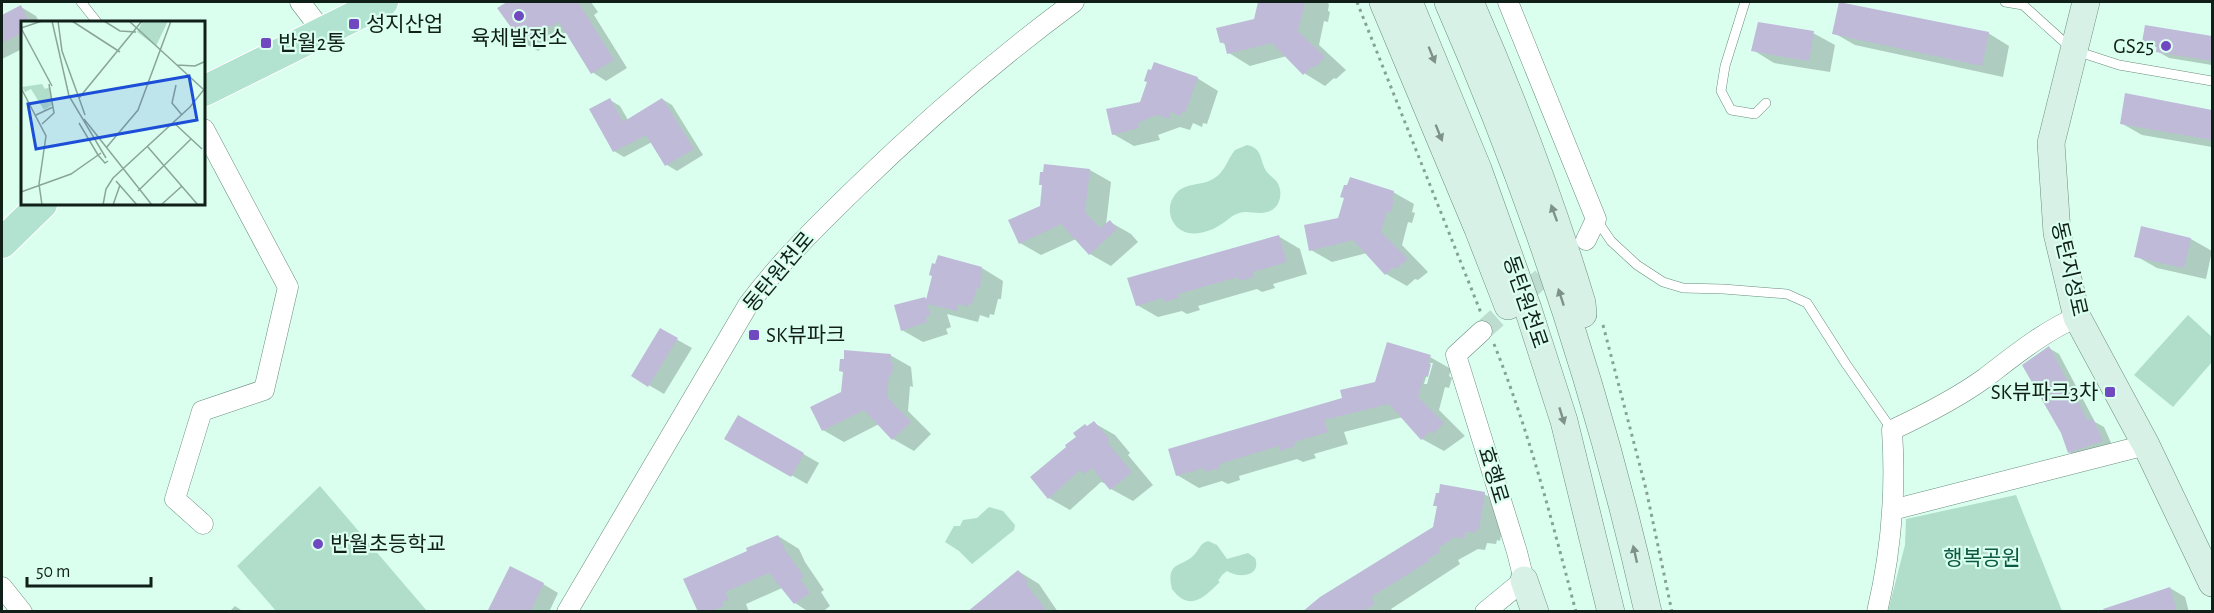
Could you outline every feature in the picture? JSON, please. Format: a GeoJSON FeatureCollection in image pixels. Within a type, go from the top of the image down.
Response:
{"type":"FeatureCollection","features":[{"type":"Feature","properties":{"kind":"main road"},"geometry":{"type":"LineString","coordinates":[[206,90],[383,2]]}},
{"type":"Feature","properties":{"kind":"main road"},"geometry":{"type":"LineString","coordinates":[[1383,2],[1474,218],[1522,343],[1553,385]]}},
{"type":"Feature","properties":{"kind":"main road","name":"동탄원천로"},"geometry":{"type":"LineString","coordinates":[[1409,2],[1478,169],[1528,309],[1564,421],[1611,612]]}},
{"type":"Feature","properties":{"kind":"main road","name":"동탄원천로"},"geometry":{"type":"LineString","coordinates":[[1448,2],[1539,231],[1585,372],[1629,528],[1648,612]]}},
{"type":"Feature","properties":{"kind":"main road"},"geometry":{"type":"LineString","coordinates":[[1470,2],[1533,156],[1561,234],[1582,303],[1585,372]]}},
{"type":"Feature","properties":{"kind":"main road","name":"동탄지성로"},"geometry":{"type":"LineString","coordinates":[[2086,2],[2050,143],[2057,233],[2077,317],[2146,444],[2212,583]]}},
{"type":"Feature","properties":{"kind":"main road"},"geometry":{"type":"LineString","coordinates":[[2,243],[40,206]]}},
{"type":"Feature","properties":{"kind":"main road"},"geometry":{"type":"LineString","coordinates":[[1524,580],[1535,612]]}},
{"type":"Feature","properties":{"kind":"street"},"geometry":{"type":"LineString","coordinates":[[300,2],[323,32]]}},
{"type":"Feature","properties":{"kind":"street","name":"동탄원천로"},"geometry":{"type":"LineString","coordinates":[[567,612],[748,305],[766,281],[802,241],[905,141],[1020,42],[1074,2]]}},
{"type":"Feature","properties":{"kind":"street"},"geometry":{"type":"LineString","coordinates":[[1508,2],[1596,219],[1586,240]]}},
{"type":"Feature","properties":{"kind":"street"},"geometry":{"type":"LineString","coordinates":[[203,524],[175,499],[202,411],[264,390],[288,287],[206,133]]}},
{"type":"Feature","properties":{"kind":"street"},"geometry":{"type":"LineString","coordinates":[[1877,612],[1892,510],[1894,461],[1892,430],[1932,412],[1986,377],[2015,353],[2060,324],[2077,317]]}},
{"type":"Feature","properties":{"kind":"street","name":"효행로"},"geometry":{"type":"LineString","coordinates":[[1487,332],[1456,355],[1524,580]]}},
{"type":"Feature","properties":{"kind":"street"},"geometry":{"type":"LineString","coordinates":[[1892,510],[2146,444]]}},
{"type":"Feature","properties":{"kind":"street"},"geometry":{"type":"LineString","coordinates":[[1485,612],[1524,580]]}},
{"type":"Feature","properties":{"kind":"street"},"geometry":{"type":"LineString","coordinates":[[2,587],[22,612]]}},
{"type":"Feature","properties":{"kind":"lane"},"geometry":{"type":"LineString","coordinates":[[81,2],[96,21]]}},
{"type":"Feature","properties":{"kind":"lane"},"geometry":{"type":"LineString","coordinates":[[1745,2],[1725,66],[1721,91],[1731,110],[1755,114],[1766,103]]}},
{"type":"Feature","properties":{"kind":"lane"},"geometry":{"type":"LineString","coordinates":[[2006,2],[2023,4],[2073,50],[2119,65],[2212,81]]}},
{"type":"Feature","properties":{"kind":"lane"},"geometry":{"type":"LineString","coordinates":[[1596,219],[1611,241],[1637,264],[1663,282],[1683,288],[1787,294],[1807,303],[1892,430]]}},
{"type":"Feature","properties":{"kind":"path"},"geometry":{"type":"LineString","coordinates":[[1357,2],[1518,410],[1547,504],[1576,612]]}},
{"type":"Feature","properties":{"kind":"green space"},"geometry":{"type":"Polygon","coordinates":[[[1247,145],[1259,152],[1267,172],[1279,186],[1280,200],[1275,208],[1264,213],[1239,213],[1201,233],[1187,233],[1176,226],[1170,209],[1177,193],[1186,187],[1213,179],[1223,169],[1235,150],[1247,145]]]}},
{"type":"Feature","properties":{"kind":"green space"},"geometry":{"type":"Polygon","coordinates":[[[2188,315],[2212,337],[2212,362],[2173,407],[2134,375],[2188,315]]]}},
{"type":"Feature","properties":{"kind":"green space","name":"반월초등학교"},"geometry":{"type":"Polygon","coordinates":[[[320,486],[427,611],[276,611],[237,566],[320,486]]]}},
{"type":"Feature","properties":{"kind":"green space","name":"행복공원"},"geometry":{"type":"Polygon","coordinates":[[[2016,495],[2062,611],[1888,611],[1905,545],[1906,519],[2016,495]]]}},
{"type":"Feature","properties":{"kind":"green space"},"geometry":{"type":"Polygon","coordinates":[[[989,507],[1003,511],[1015,525],[1014,530],[972,564],[959,551],[945,542],[954,526],[960,526],[963,520],[977,518],[989,507]]]}},
{"type":"Feature","properties":{"kind":"green space"},"geometry":{"type":"Polygon","coordinates":[[[1208,541],[1217,545],[1227,559],[1248,553],[1255,558],[1255,569],[1243,575],[1227,571],[1218,581],[1220,582],[1203,597],[1191,601],[1185,600],[1172,589],[1171,574],[1176,566],[1190,559],[1201,545],[1208,541]]]}},
{"type":"Feature","properties":{"kind":"building"},"geometry":{"type":"Polygon","coordinates":[[[507,2],[578,2],[614,60],[591,74],[559,22],[523,44],[497,8],[507,2]]]}},
{"type":"Feature","properties":{"kind":"building"},"geometry":{"type":"Polygon","coordinates":[[[1258,2],[1305,2],[1298,31],[1325,57],[1303,75],[1272,43],[1227,54],[1224,42],[1220,43],[1216,28],[1254,19],[1258,2]]]}},
{"type":"Feature","properties":{"kind":"building"},"geometry":{"type":"Polygon","coordinates":[[[1839,2],[1989,32],[1982,66],[1832,34],[1839,2]]]}},
{"type":"Feature","properties":{"kind":"building"},"geometry":{"type":"Polygon","coordinates":[[[21,5],[29,21],[21,21],[21,34],[2,43],[2,15],[21,5]]]}},
{"type":"Feature","properties":{"kind":"building"},"geometry":{"type":"Polygon","coordinates":[[[1758,22],[1814,31],[1809,61],[1751,51],[1758,22]]]}},
{"type":"Feature","properties":{"kind":"building"},"geometry":{"type":"Polygon","coordinates":[[[2145,25],[2212,36],[2212,61],[2156,52],[2157,44],[2142,42],[2145,25]]]}},
{"type":"Feature","properties":{"kind":"building"},"geometry":{"type":"Polygon","coordinates":[[[1154,62],[1198,77],[1185,113],[1182,112],[1181,116],[1171,112],[1169,119],[1157,115],[1138,123],[1139,128],[1112,135],[1106,109],[1140,102],[1147,82],[1144,81],[1148,69],[1151,70],[1154,62]]]}},
{"type":"Feature","properties":{"kind":"building"},"geometry":{"type":"Polygon","coordinates":[[[2125,93],[2212,110],[2212,140],[2120,124],[2125,93]]]}},
{"type":"Feature","properties":{"kind":"building"},"geometry":{"type":"Polygon","coordinates":[[[610,98],[623,122],[662,98],[694,149],[665,166],[646,135],[613,152],[589,109],[610,98]]]}},
{"type":"Feature","properties":{"kind":"building"},"geometry":{"type":"Polygon","coordinates":[[[1044,164],[1090,169],[1085,212],[1100,228],[1110,220],[1117,229],[1089,255],[1061,224],[1019,244],[1008,220],[1040,206],[1042,185],[1039,185],[1040,172],[1043,172],[1044,164]]]}},
{"type":"Feature","properties":{"kind":"building"},"geometry":{"type":"Polygon","coordinates":[[[1350,177],[1394,191],[1391,212],[1387,211],[1381,232],[1408,259],[1385,275],[1353,240],[1309,251],[1304,225],[1338,218],[1344,198],[1340,197],[1350,177]]]}},
{"type":"Feature","properties":{"kind":"building"},"geometry":{"type":"Polygon","coordinates":[[[2141,226],[2191,238],[2184,268],[2134,257],[2141,226]]]}},
{"type":"Feature","properties":{"kind":"building"},"geometry":{"type":"Polygon","coordinates":[[[1279,235],[1287,262],[1253,272],[1254,277],[1239,281],[1238,277],[1178,294],[1179,298],[1164,302],[1163,298],[1136,306],[1127,278],[1279,235]]]}},
{"type":"Feature","properties":{"kind":"building"},"geometry":{"type":"Polygon","coordinates":[[[938,255],[982,267],[980,288],[977,288],[972,304],[969,303],[968,307],[958,304],[957,311],[927,304],[931,315],[926,317],[927,322],[901,331],[894,305],[925,297],[926,300],[932,276],[929,275],[932,263],[935,264],[938,255]]]}},
{"type":"Feature","properties":{"kind":"building"},"geometry":{"type":"Polygon","coordinates":[[[660,328],[678,338],[648,387],[631,376],[660,328]]]}},
{"type":"Feature","properties":{"kind":"building"},"geometry":{"type":"Polygon","coordinates":[[[1387,342],[1431,355],[1428,363],[1431,364],[1428,377],[1424,376],[1418,397],[1444,423],[1433,434],[1431,431],[1421,440],[1389,404],[1324,420],[1328,432],[1294,442],[1295,446],[1280,451],[1279,446],[1219,464],[1220,468],[1205,472],[1204,468],[1176,476],[1168,449],[1342,398],[1340,390],[1375,382],[1387,342]]]}},
{"type":"Feature","properties":{"kind":"building"},"geometry":{"type":"Polygon","coordinates":[[[2049,346],[2088,421],[2093,419],[2103,441],[2068,453],[2061,433],[2022,365],[2049,346]]]}},
{"type":"Feature","properties":{"kind":"building"},"geometry":{"type":"Polygon","coordinates":[[[844,350],[891,354],[892,375],[889,375],[887,397],[911,422],[892,440],[864,410],[822,431],[810,407],[841,392],[843,372],[839,371],[840,359],[844,359],[844,350]]]}},
{"type":"Feature","properties":{"kind":"building"},"geometry":{"type":"Polygon","coordinates":[[[738,415],[804,453],[791,477],[724,439],[738,415]]]}},
{"type":"Feature","properties":{"kind":"building"},"geometry":{"type":"Polygon","coordinates":[[[1094,421],[1110,440],[1107,442],[1132,472],[1110,490],[1092,468],[1084,474],[1080,470],[1048,499],[1030,477],[1076,437],[1073,433],[1085,424],[1087,426],[1094,421]]]}},
{"type":"Feature","properties":{"kind":"building"},"geometry":{"type":"Polygon","coordinates":[[[1440,484],[1485,492],[1479,530],[1476,529],[1475,533],[1465,532],[1464,539],[1455,537],[1438,548],[1440,552],[1428,559],[1429,561],[1371,597],[1375,604],[1362,612],[1302,612],[1320,597],[1433,527],[1437,506],[1433,506],[1440,484]]]}},
{"type":"Feature","properties":{"kind":"building"},"geometry":{"type":"Polygon","coordinates":[[[778,535],[804,577],[800,579],[810,593],[794,604],[769,573],[725,592],[729,600],[722,602],[724,606],[710,612],[698,612],[683,579],[778,535]]]}},
{"type":"Feature","properties":{"kind":"building"},"geometry":{"type":"Polygon","coordinates":[[[510,566],[544,583],[530,612],[487,612],[510,566]]]}},
{"type":"Feature","properties":{"kind":"building"},"geometry":{"type":"Polygon","coordinates":[[[1018,570],[1048,612],[967,612],[1018,570]]]}},
{"type":"Feature","properties":{"kind":"building"},"geometry":{"type":"Polygon","coordinates":[[[2170,587],[2177,612],[2104,612],[2103,609],[2170,587]]]}},
{"type":"Feature","properties":{"kind":"tunnel"},"geometry":{"type":"LineString","coordinates":[[1482,331],[1561,261]]}},
{"type":"Feature","properties":{"kind":"place","name":"육체발전소"},"geometry":{"type":"Point","coordinates":[519,16]}},
{"type":"Feature","properties":{"kind":"place","name":"성지산업"},"geometry":{"type":"Point","coordinates":[354,24]}},
{"type":"Feature","properties":{"kind":"place","name":"반월2통"},"geometry":{"type":"Point","coordinates":[266,43]}},
{"type":"Feature","properties":{"kind":"place","name":"GS25"},"geometry":{"type":"Point","coordinates":[2166,46]}},
{"type":"Feature","properties":{"kind":"place","name":"SK뷰파크"},"geometry":{"type":"Point","coordinates":[754,335]}},
{"type":"Feature","properties":{"kind":"place","name":"SK뷰파크3차"},"geometry":{"type":"Point","coordinates":[2110,392]}},
{"type":"Feature","properties":{"kind":"place","name":"반월초등학교"},"geometry":{"type":"Point","coordinates":[318,544]}}]}
